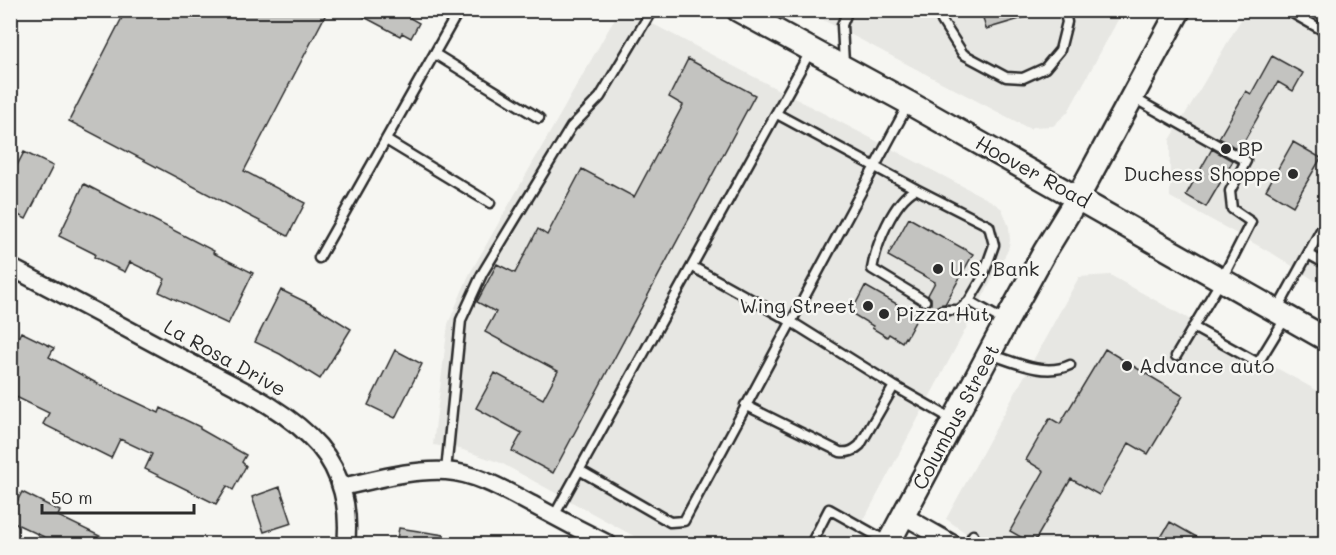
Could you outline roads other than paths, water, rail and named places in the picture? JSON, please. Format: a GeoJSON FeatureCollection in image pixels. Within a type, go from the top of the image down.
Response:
{"type":"FeatureCollection","features":[{"type":"Feature","properties":{"kind":"main road","name":"Hoover Road"},"geometry":{"type":"LineString","coordinates":[[738,10],[1078,197],[1326,339]]}},
{"type":"Feature","properties":{"kind":"main road","name":"Columbus Street"},"geometry":{"type":"LineString","coordinates":[[889,544],[1006,322],[1132,97],[1172,18]]}},
{"type":"Feature","properties":{"kind":"street","name":"La Rosa Drive"},"geometry":{"type":"LineString","coordinates":[[10,267],[285,415],[319,446],[333,466],[342,487],[348,522],[346,544]]}},
{"type":"Feature","properties":{"kind":"street"},"geometry":{"type":"LineString","coordinates":[[342,487],[404,474],[446,471],[480,480],[608,544]]}},
{"type":"Feature","properties":{"kind":"street"},"geometry":{"type":"LineString","coordinates":[[904,516],[953,544]]}},
{"type":"Feature","properties":{"kind":"lane"},"geometry":{"type":"LineString","coordinates":[[320,258],[459,10]]}},
{"type":"Feature","properties":{"kind":"lane"},"geometry":{"type":"LineString","coordinates":[[446,471],[461,320],[482,274],[572,127],[600,97],[652,10]]}},
{"type":"Feature","properties":{"kind":"lane"},"geometry":{"type":"LineString","coordinates":[[844,67],[842,25],[848,10]]}},
{"type":"Feature","properties":{"kind":"lane"},"geometry":{"type":"LineString","coordinates":[[942,21],[963,54],[1006,77],[1023,78],[1045,68],[1060,50],[1067,22],[1064,10]]}},
{"type":"Feature","properties":{"kind":"lane"},"geometry":{"type":"LineString","coordinates":[[1287,10],[1326,32]]}},
{"type":"Feature","properties":{"kind":"lane"},"geometry":{"type":"LineString","coordinates":[[554,516],[581,471],[812,50]]}},
{"type":"Feature","properties":{"kind":"lane"},"geometry":{"type":"LineString","coordinates":[[435,54],[539,118]]}},
{"type":"Feature","properties":{"kind":"lane"},"geometry":{"type":"LineString","coordinates":[[1132,97],[1246,161],[1230,191],[1232,208],[1251,222],[1176,356]]}},
{"type":"Feature","properties":{"kind":"lane"},"geometry":{"type":"LineString","coordinates":[[581,471],[670,522],[684,521],[909,103]]}},
{"type":"Feature","properties":{"kind":"lane"},"geometry":{"type":"LineString","coordinates":[[777,114],[989,226],[994,245],[982,279],[969,301],[959,310],[942,310]]}},
{"type":"Feature","properties":{"kind":"lane"},"geometry":{"type":"LineString","coordinates":[[386,140],[490,203]]}},
{"type":"Feature","properties":{"kind":"lane"},"geometry":{"type":"LineString","coordinates":[[916,189],[908,193],[895,210],[875,253],[872,269],[925,301]]}},
{"type":"Feature","properties":{"kind":"lane"},"geometry":{"type":"LineString","coordinates":[[1193,327],[1258,363],[1308,254],[1326,221]]}},
{"type":"Feature","properties":{"kind":"lane"},"geometry":{"type":"LineString","coordinates":[[1308,254],[1326,264]]}},
{"type":"Feature","properties":{"kind":"lane"},"geometry":{"type":"LineString","coordinates":[[693,267],[790,321],[955,421]]}},
{"type":"Feature","properties":{"kind":"lane"},"geometry":{"type":"LineString","coordinates":[[969,301],[1006,322]]}},
{"type":"Feature","properties":{"kind":"lane"},"geometry":{"type":"LineString","coordinates":[[989,354],[1022,365],[1054,370],[1070,365]]}},
{"type":"Feature","properties":{"kind":"lane"},"geometry":{"type":"LineString","coordinates":[[745,405],[840,452],[848,453],[860,445],[894,386]]}},
{"type":"Feature","properties":{"kind":"lane"},"geometry":{"type":"LineString","coordinates":[[811,544],[829,509],[889,544]]}},
{"type":"Feature","properties":{"kind":"lane"},"geometry":{"type":"LineString","coordinates":[[968,544],[973,535]]}},
{"type":"Feature","properties":{"kind":"place","name":"BP"},"geometry":{"type":"Point","coordinates":[1226,149]}},
{"type":"Feature","properties":{"kind":"place","name":"Duchess Shoppe"},"geometry":{"type":"Point","coordinates":[1293,174]}},
{"type":"Feature","properties":{"kind":"place","name":"U.S. Bank"},"geometry":{"type":"Point","coordinates":[938,269]}},
{"type":"Feature","properties":{"kind":"place","name":"Wing Street"},"geometry":{"type":"Point","coordinates":[868,306]}},
{"type":"Feature","properties":{"kind":"place","name":"Pizza Hut"},"geometry":{"type":"Point","coordinates":[884,314]}},
{"type":"Feature","properties":{"kind":"place","name":"Advance auto"},"geometry":{"type":"Point","coordinates":[1127,366]}}]}
